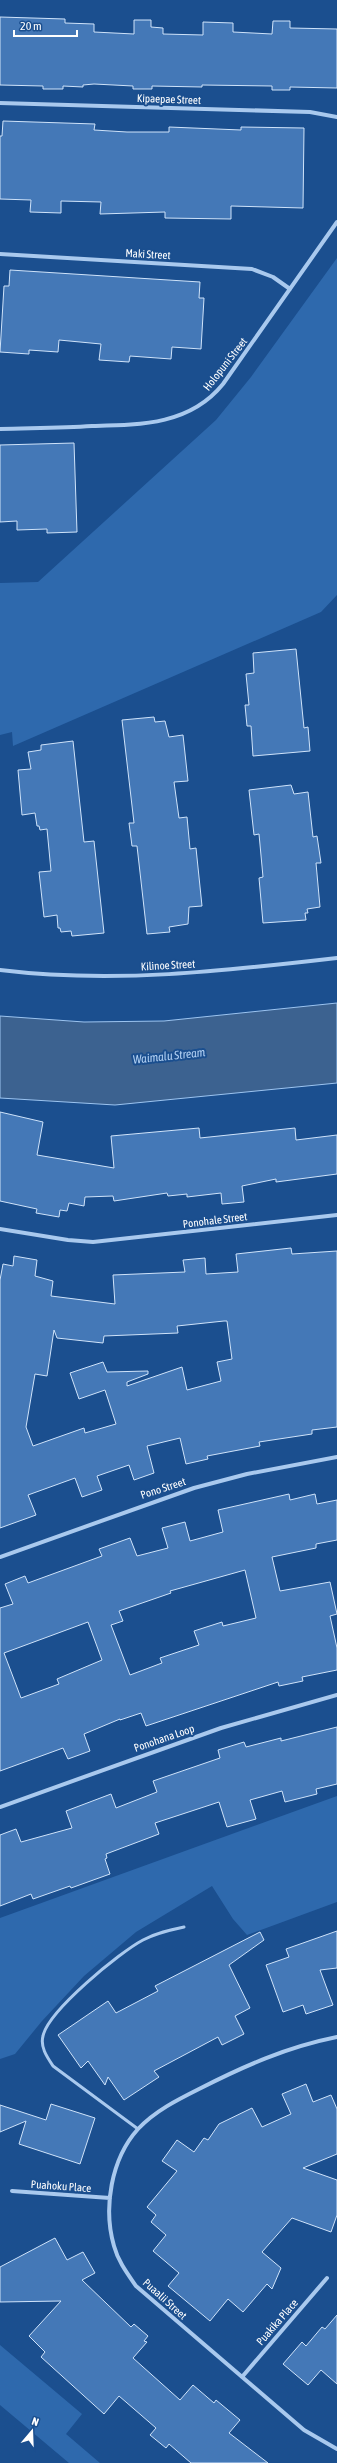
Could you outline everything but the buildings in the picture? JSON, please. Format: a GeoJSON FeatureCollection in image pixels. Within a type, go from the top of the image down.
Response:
{"type":"FeatureCollection","features":[{"type":"Feature","properties":{"kind":"street","name":"Kipaepae Street"},"geometry":{"type":"LineString","coordinates":[[0,103],[310,112],[337,117]]}},
{"type":"Feature","properties":{"kind":"street","name":"Holopuni Street"},"geometry":{"type":"LineString","coordinates":[[0,429],[154,423],[193,410],[207,401],[223,384],[337,222]]}},
{"type":"Feature","properties":{"kind":"street","name":"Maki Street"},"geometry":{"type":"LineString","coordinates":[[0,254],[252,269],[273,277],[290,289]]}},
{"type":"Feature","properties":{"kind":"street","name":"Kilinoe Street"},"geometry":{"type":"LineString","coordinates":[[0,970],[95,976],[171,975],[337,958]]}},
{"type":"Feature","properties":{"kind":"street","name":"Ponohale Street"},"geometry":{"type":"LineString","coordinates":[[0,1229],[68,1240],[93,1242],[337,1215]]}},
{"type":"Feature","properties":{"kind":"street","name":"Pono Street"},"geometry":{"type":"LineString","coordinates":[[0,1556],[194,1488],[246,1474],[337,1457]]}},
{"type":"Feature","properties":{"kind":"street","name":"Ponohana Loop"},"geometry":{"type":"LineString","coordinates":[[0,1807],[221,1728],[337,1695]]}},
{"type":"Feature","properties":{"kind":"street","name":"Puaalii Street"},"geometry":{"type":"LineString","coordinates":[[337,2037],[272,2055],[239,2069],[158,2112],[138,2129],[128,2142],[120,2160],[110,2198],[109,2215],[114,2246],[136,2286],[304,2430],[327,2445],[337,2449]]}},
{"type":"Feature","properties":{"kind":"street","name":"Puahoku Place"},"geometry":{"type":"LineString","coordinates":[[12,2191],[110,2198]]}},
{"type":"Feature","properties":{"kind":"street","name":"Puakika Place"},"geometry":{"type":"LineString","coordinates":[[242,2377],[327,2278]]}},
{"type":"Feature","properties":{"kind":"lane"},"geometry":{"type":"LineString","coordinates":[[138,2129],[53,2066],[42,2046],[42,2036],[46,2026],[58,2011],[90,1980],[142,1940],[156,1934],[184,1927]]}},
{"type":"Feature","properties":{"kind":"shaded area"},"geometry":{"type":"Polygon","coordinates":[[[337,258],[337,595],[321,612],[13,746],[12,732],[0,735],[0,583],[38,582],[216,420],[251,377],[337,258]]]}},
{"type":"Feature","properties":{"kind":"shaded area"},"geometry":{"type":"Polygon","coordinates":[[[337,1796],[337,1902],[247,1935],[233,1919],[212,1886],[136,1932],[84,1976],[42,2021],[15,2054],[0,2059],[0,1918],[337,1796]]]}},
{"type":"Feature","properties":{"kind":"shaded area"},"geometry":{"type":"Polygon","coordinates":[[[0,2345],[82,2414],[66,2434],[100,2463],[69,2463],[0,2405],[0,2345]]]}},
{"type":"Feature","properties":{"kind":"water","name":"Waimalu Stream"},"geometry":{"type":"Polygon","coordinates":[[[337,1003],[337,1083],[115,1105],[0,1098],[0,1016],[84,1022],[164,1021],[337,1003]]]}}]}
